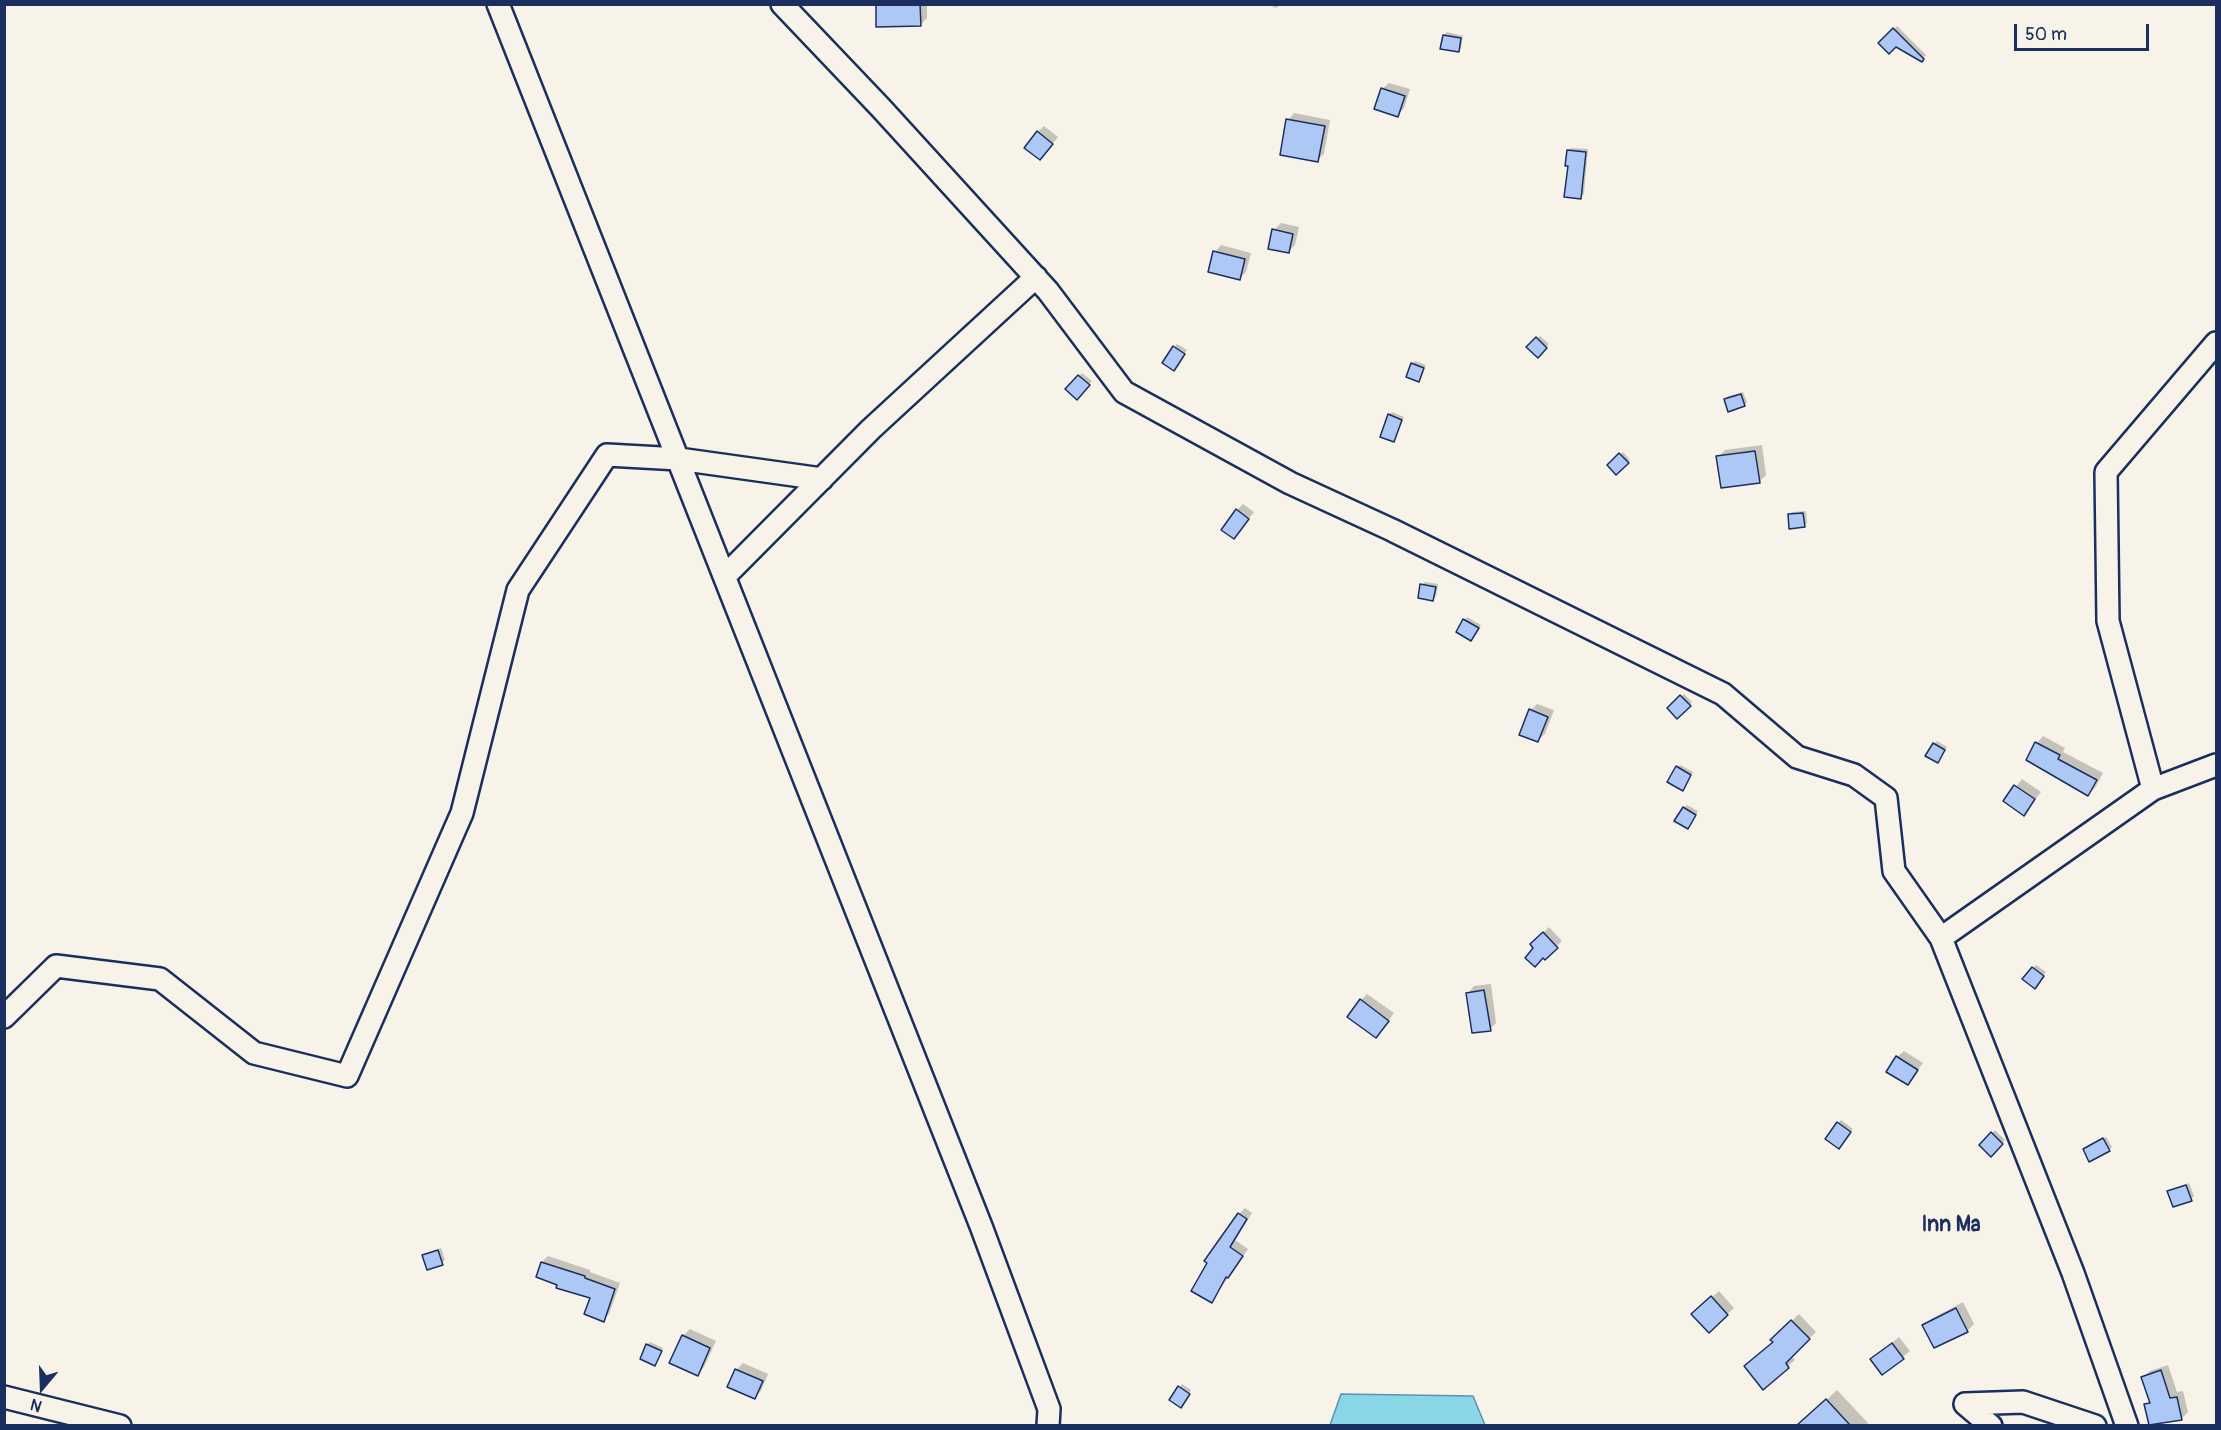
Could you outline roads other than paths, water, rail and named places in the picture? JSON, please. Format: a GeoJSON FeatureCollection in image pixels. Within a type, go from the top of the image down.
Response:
{"type":"FeatureCollection","features":[{"type":"Feature","properties":{"kind":"street"},"geometry":{"type":"LineString","coordinates":[[498,4],[981,1226],[1049,1409],[1048,1425]]}},
{"type":"Feature","properties":{"kind":"street"},"geometry":{"type":"LineString","coordinates":[[782,4],[1036,277],[1124,392],[1290,483],[1392,530],[1724,694],[1797,757],[1854,775],[1886,798],[1894,871],[1941,938],[2073,1273],[2127,1425]]}},
{"type":"Feature","properties":{"kind":"street"},"geometry":{"type":"LineString","coordinates":[[725,576],[871,429],[1036,277]]}},
{"type":"Feature","properties":{"kind":"street"},"geometry":{"type":"LineString","coordinates":[[2153,789],[2108,621],[2106,472],[2217,343]]}},
{"type":"Feature","properties":{"kind":"street"},"geometry":{"type":"LineString","coordinates":[[4,1017],[56,966],[160,979],[254,1053],[346,1076],[462,813],[518,590],[607,455],[679,459],[822,478]]}},
{"type":"Feature","properties":{"kind":"street"},"geometry":{"type":"LineString","coordinates":[[1941,938],[2153,789],[2217,765]]}},
{"type":"Feature","properties":{"kind":"street"},"geometry":{"type":"LineString","coordinates":[[4,1397],[120,1425]]}},
{"type":"Feature","properties":{"kind":"street"},"geometry":{"type":"LineString","coordinates":[[1991,1425],[1965,1404],[2023,1402],[2095,1425]]}},
{"type":"Feature","properties":{"kind":"water"},"geometry":{"type":"Polygon","coordinates":[[[1341,1394],[1473,1396],[1485,1425],[1330,1425],[1341,1394]]]}},
{"type":"Feature","properties":{"kind":"district","name":"Inn Ma"},"geometry":{"type":"Point","coordinates":[1951,1226]}}]}
